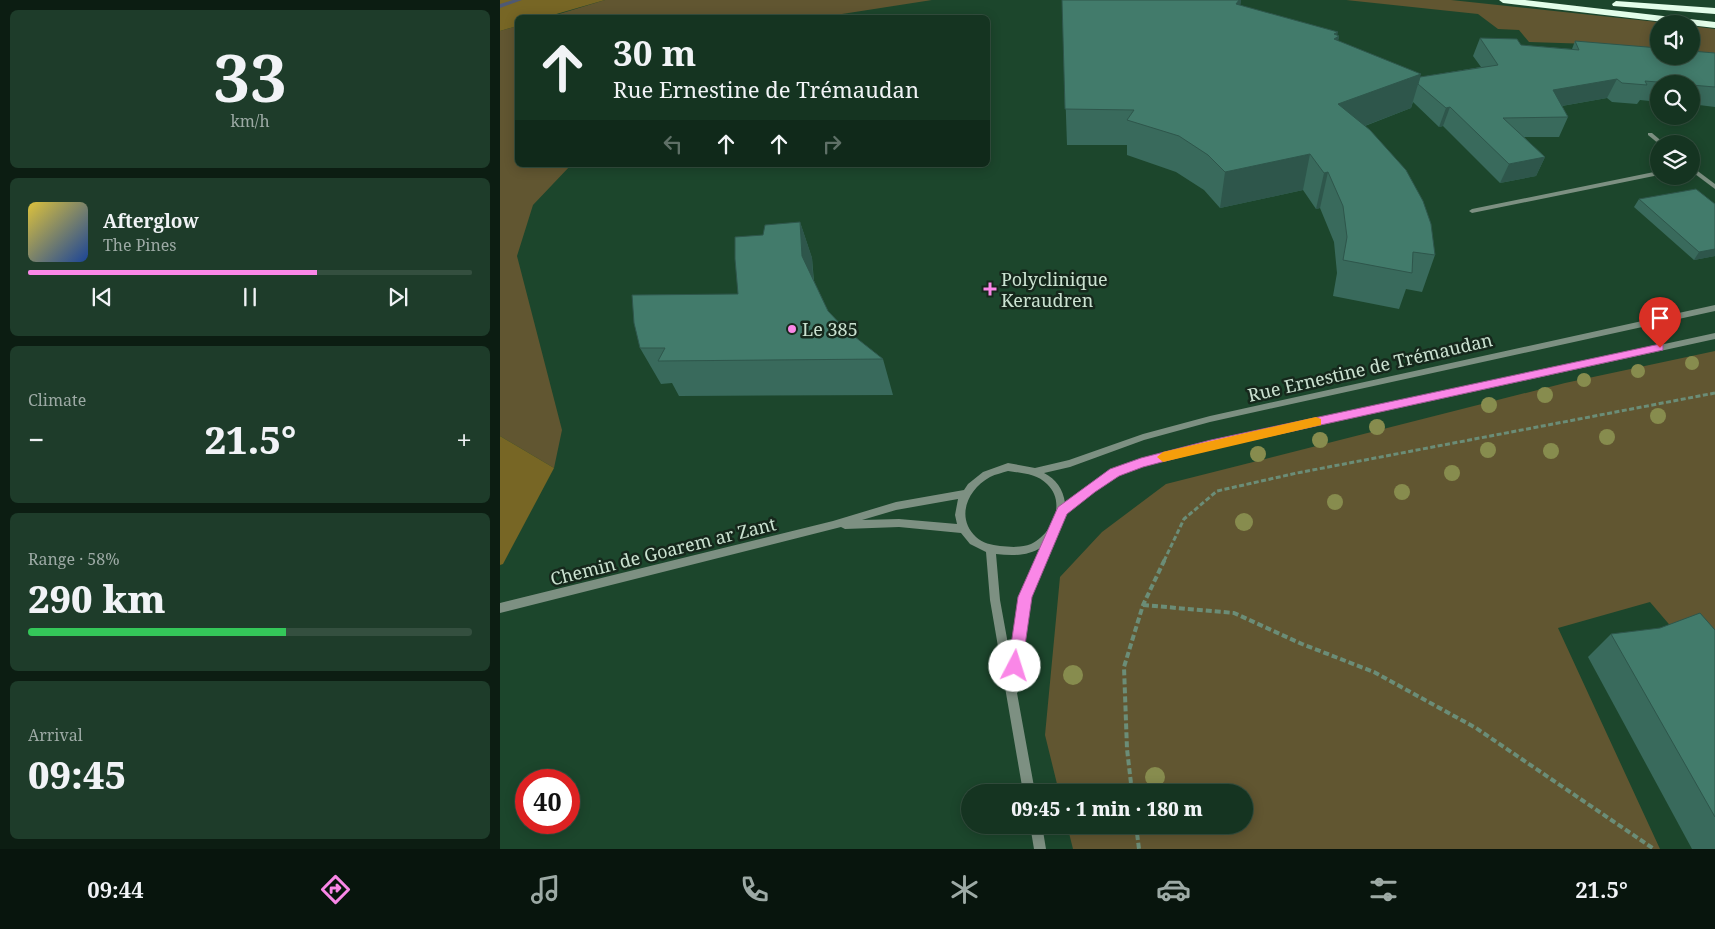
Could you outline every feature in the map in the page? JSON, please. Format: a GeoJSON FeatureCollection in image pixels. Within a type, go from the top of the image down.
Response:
{"type":"FeatureCollection","features":[{"type":"Feature","properties":{"kind":"highway"},"geometry":{"type":"LineString","coordinates":[[1503,0],[1715,25]]}},
{"type":"Feature","properties":{"kind":"highway"},"geometry":{"type":"LineString","coordinates":[[1569,0],[1715,11]]}},
{"type":"Feature","properties":{"kind":"street"},"geometry":{"type":"LineString","coordinates":[[1700,175],[1715,187]]}},
{"type":"Feature","properties":{"kind":"street"},"geometry":{"type":"LineString","coordinates":[[1472,211],[1650,176]]}},
{"type":"Feature","properties":{"kind":"street","name":"Rue Ernestine de Trémaudan"},"geometry":{"type":"LineString","coordinates":[[1036,471],[1070,464],[1143,437],[1210,420],[1715,308]]}},
{"type":"Feature","properties":{"kind":"street"},"geometry":{"type":"LineString","coordinates":[[1013,704],[1016,648],[1025,597],[1053,531],[1062,511],[1090,488],[1114,473],[1141,462],[1211,445],[1715,336]]}},
{"type":"Feature","properties":{"kind":"street"},"geometry":{"type":"LineString","coordinates":[[1053,531],[1036,545],[1021,550],[1014,552],[990,550],[974,542],[963,530],[959,512],[964,494],[980,477],[993,470],[1015,467],[1036,471],[1051,480],[1060,494],[1062,511]]}},
{"type":"Feature","properties":{"kind":"street","name":"Chemin de Goarem ar Zant"},"geometry":{"type":"LineString","coordinates":[[500,608],[833,525],[896,506],[964,494]]}},
{"type":"Feature","properties":{"kind":"street","name":"Chemin de Goarem ar Zant"},"geometry":{"type":"LineString","coordinates":[[833,525],[899,523],[963,530]]}},
{"type":"Feature","properties":{"kind":"street"},"geometry":{"type":"LineString","coordinates":[[990,550],[995,600],[1028,784]]}},
{"type":"Feature","properties":{"kind":"street"},"geometry":{"type":"LineString","coordinates":[[1038,834],[1040,849]]}},
{"type":"Feature","properties":{"kind":"path"},"geometry":{"type":"LineString","coordinates":[[1131,784],[1127,749],[1124,667],[1143,605],[1184,519],[1217,491],[1297,473],[1715,393]]}},
{"type":"Feature","properties":{"kind":"path"},"geometry":{"type":"LineString","coordinates":[[1143,605],[1234,613],[1302,644],[1374,672],[1476,728],[1654,849]]}},
{"type":"Feature","properties":{"kind":"path"},"geometry":{"type":"LineString","coordinates":[[1137,834],[1139,849]]}},
{"type":"Feature","properties":{"kind":"shaded area"},"geometry":{"type":"Polygon","coordinates":[[[500,0],[605,0],[553,15],[515,15],[515,27],[500,31],[500,0]]]}},
{"type":"Feature","properties":{"kind":"shaded area"},"geometry":{"type":"Polygon","coordinates":[[[605,0],[932,0],[839,15],[556,15],[605,0]]]}},
{"type":"Feature","properties":{"kind":"shaded area"},"geometry":{"type":"Polygon","coordinates":[[[1346,0],[1451,0],[1650,21],[1650,49],[1591,44],[1529,42],[1519,30],[1498,29],[1478,14],[1346,0]]]}},
{"type":"Feature","properties":{"kind":"shaded area"},"geometry":{"type":"Polygon","coordinates":[[[515,27],[515,167],[569,167],[533,205],[517,256],[562,430],[554,468],[500,436],[500,31],[515,27]]]}},
{"type":"Feature","properties":{"kind":"shaded area"},"geometry":{"type":"Polygon","coordinates":[[[1700,27],[1715,29],[1715,54],[1700,53],[1700,27]]]}},
{"type":"Feature","properties":{"kind":"shaded area"},"geometry":{"type":"Polygon","coordinates":[[[1715,351],[1715,678],[1650,602],[1558,628],[1660,849],[1073,849],[1069,834],[1253,834],[1253,784],[1057,784],[1045,735],[1060,577],[1102,532],[1166,484],[1565,383],[1715,351]]]}},
{"type":"Feature","properties":{"kind":"shaded area"},"geometry":{"type":"Polygon","coordinates":[[[500,436],[554,468],[503,564],[500,565],[500,436]]]}},
{"type":"Feature","properties":{"kind":"building"},"geometry":{"type":"Polygon","coordinates":[[[1062,0],[1239,0],[1236,4],[1338,32],[1334,34],[1339,36],[1334,39],[1421,74],[1338,104],[1370,130],[1406,170],[1423,201],[1431,224],[1435,255],[1413,252],[1412,273],[1343,260],[1347,237],[1343,206],[1328,172],[1324,173],[1310,154],[1225,172],[1208,155],[1179,136],[1127,120],[1134,110],[1065,109],[1062,0]]]}},
{"type":"Feature","properties":{"kind":"building"},"geometry":{"type":"Polygon","coordinates":[[[1480,38],[1517,39],[1521,45],[1579,50],[1575,41],[1650,47],[1650,65],[1700,65],[1700,52],[1715,53],[1715,87],[1700,86],[1700,75],[1650,75],[1650,81],[1645,81],[1647,85],[1622,83],[1617,79],[1553,90],[1568,117],[1503,118],[1545,157],[1509,164],[1450,107],[1446,108],[1418,84],[1420,77],[1498,65],[1480,38]]]}},
{"type":"Feature","properties":{"kind":"building"},"geometry":{"type":"Polygon","coordinates":[[[1696,189],[1715,204],[1715,249],[1699,252],[1639,199],[1696,189]]]}},
{"type":"Feature","properties":{"kind":"building"},"geometry":{"type":"Polygon","coordinates":[[[800,222],[802,256],[828,311],[845,329],[883,359],[658,361],[665,348],[640,348],[634,323],[632,295],[738,294],[735,237],[763,235],[765,225],[800,222]]]}},
{"type":"Feature","properties":{"kind":"building"},"geometry":{"type":"Polygon","coordinates":[[[1700,613],[1715,630],[1715,817],[1611,634],[1660,628],[1700,613]]]}},
{"type":"Feature","properties":{"kind":"waterway"},"geometry":{"type":"LineString","coordinates":[[500,6],[519,0]]}},
{"type":"Feature","properties":{"kind":"slow traffic"},"geometry":{"type":"LineString","coordinates":[[1163,457],[1316,422]]}},
{"type":"Feature","properties":{"kind":"place","name":"Polyclinique Keraudren"},"geometry":{"type":"Point","coordinates":[990,289]}},
{"type":"Feature","properties":{"kind":"place","name":"Le 385"},"geometry":{"type":"Point","coordinates":[792,329]}},
{"type":"Feature","properties":{"kind":"route"},"geometry":{"type":"LineString","coordinates":[[1015,666],[1016,648],[1025,597],[1062,511],[1090,488],[1114,473],[1141,462],[1211,445],[1660,348]]}}]}
